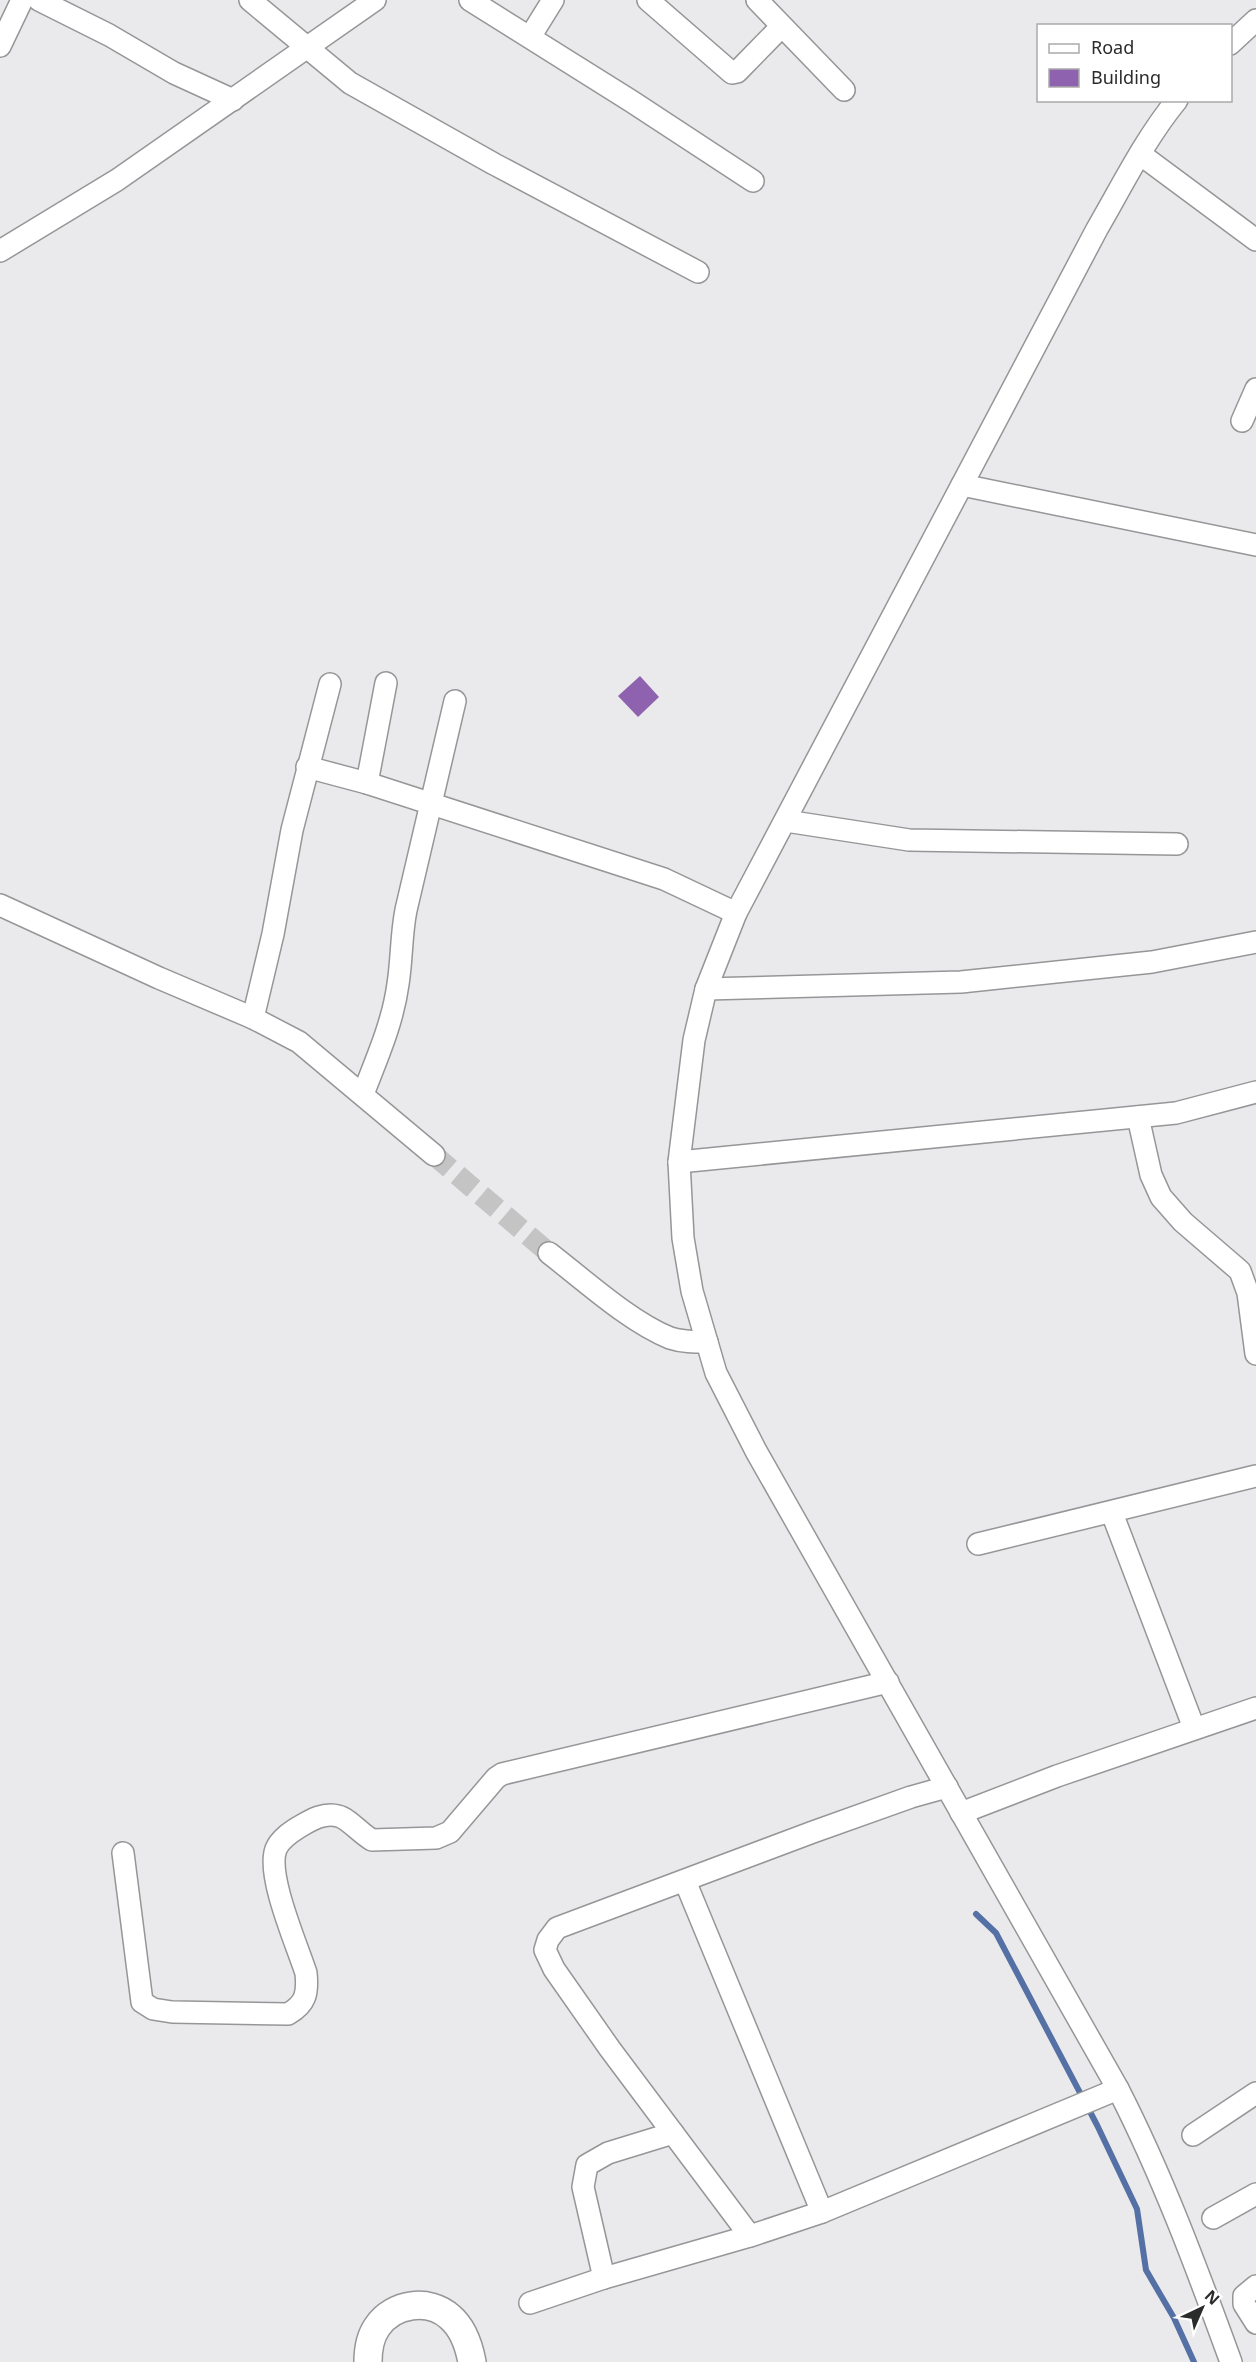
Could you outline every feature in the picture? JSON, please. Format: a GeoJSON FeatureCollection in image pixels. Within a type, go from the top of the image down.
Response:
{"type":"FeatureCollection","features":[{"type":"Feature","properties":{"kind":"main road"},"geometry":{"type":"LineString","coordinates":[[368,2362],[372,2337],[381,2321],[406,2306],[425,2305],[440,2310],[458,2325],[472,2362]]}},
{"type":"Feature","properties":{"kind":"street"},"geometry":{"type":"LineString","coordinates":[[0,46],[22,0]]}},
{"type":"Feature","properties":{"kind":"street"},"geometry":{"type":"LineString","coordinates":[[39,0],[109,35],[174,73],[232,100]]}},
{"type":"Feature","properties":{"kind":"street"},"geometry":{"type":"LineString","coordinates":[[250,0],[350,82],[494,164],[698,272]]}},
{"type":"Feature","properties":{"kind":"street"},"geometry":{"type":"LineString","coordinates":[[0,251],[117,180],[375,0]]}},
{"type":"Feature","properties":{"kind":"street"},"geometry":{"type":"LineString","coordinates":[[470,0],[753,181]]}},
{"type":"Feature","properties":{"kind":"street"},"geometry":{"type":"LineString","coordinates":[[530,37],[553,0]]}},
{"type":"Feature","properties":{"kind":"street"},"geometry":{"type":"LineString","coordinates":[[648,0],[732,73],[736,72],[781,27]]}},
{"type":"Feature","properties":{"kind":"street"},"geometry":{"type":"LineString","coordinates":[[762,2],[781,27],[844,90]]}},
{"type":"Feature","properties":{"kind":"street"},"geometry":{"type":"LineString","coordinates":[[1232,42],[1256,20]]}},
{"type":"Feature","properties":{"kind":"street"},"geometry":{"type":"LineString","coordinates":[[1175,102],[1140,154],[1097,229],[736,913],[706,989],[694,1040],[679,1162],[683,1238],[692,1291],[716,1373],[734,1410],[1119,2089],[1168,2195],[1231,2362]]}},
{"type":"Feature","properties":{"kind":"street"},"geometry":{"type":"LineString","coordinates":[[1140,154],[1256,240]]}},
{"type":"Feature","properties":{"kind":"street"},"geometry":{"type":"LineString","coordinates":[[1242,421],[1256,389]]}},
{"type":"Feature","properties":{"kind":"street"},"geometry":{"type":"LineString","coordinates":[[962,484],[1256,545]]}},
{"type":"Feature","properties":{"kind":"street"},"geometry":{"type":"LineString","coordinates":[[367,783],[386,683]]}},
{"type":"Feature","properties":{"kind":"street"},"geometry":{"type":"LineString","coordinates":[[253,1018],[273,934],[292,830],[330,684]]}},
{"type":"Feature","properties":{"kind":"street"},"geometry":{"type":"LineString","coordinates":[[363,1094],[393,1010],[399,983],[403,926],[455,701]]}},
{"type":"Feature","properties":{"kind":"street"},"geometry":{"type":"LineString","coordinates":[[307,767],[431,803],[664,879],[736,913]]}},
{"type":"Feature","properties":{"kind":"street"},"geometry":{"type":"LineString","coordinates":[[786,821],[909,840],[1177,844]]}},
{"type":"Feature","properties":{"kind":"street"},"geometry":{"type":"LineString","coordinates":[[0,905],[159,978],[253,1018],[299,1042],[434,1155]]}},
{"type":"Feature","properties":{"kind":"street"},"geometry":{"type":"LineString","coordinates":[[706,989],[961,982],[1152,962],[1256,942]]}},
{"type":"Feature","properties":{"kind":"street"},"geometry":{"type":"LineString","coordinates":[[679,1162],[1176,1113],[1256,1092]]}},
{"type":"Feature","properties":{"kind":"street"},"geometry":{"type":"LineString","coordinates":[[1138,1117],[1151,1175],[1161,1197],[1183,1222],[1240,1271],[1248,1293],[1256,1354]]}},
{"type":"Feature","properties":{"kind":"street"},"geometry":{"type":"LineString","coordinates":[[549,1253],[641,1322],[669,1338],[684,1342],[707,1342]]}},
{"type":"Feature","properties":{"kind":"street"},"geometry":{"type":"LineString","coordinates":[[978,1544],[1256,1476]]}},
{"type":"Feature","properties":{"kind":"street"},"geometry":{"type":"LineString","coordinates":[[1112,1513],[1194,1728]]}},
{"type":"Feature","properties":{"kind":"street"},"geometry":{"type":"LineString","coordinates":[[123,1853],[142,2002],[153,2008],[172,2012],[288,2014],[299,2008],[308,1989],[306,1973],[275,1880],[275,1850],[286,1836],[314,1818],[328,1815],[340,1816],[362,1835],[372,1840],[436,1838],[450,1832],[502,1774],[888,1682]]}},
{"type":"Feature","properties":{"kind":"street"},"geometry":{"type":"LineString","coordinates":[[961,1813],[1057,1776],[1256,1708]]}},
{"type":"Feature","properties":{"kind":"street"},"geometry":{"type":"LineString","coordinates":[[750,2236],[610,2049],[554,1969],[545,1950],[548,1940],[557,1928],[892,1804],[947,1787]]}},
{"type":"Feature","properties":{"kind":"street"},"geometry":{"type":"LineString","coordinates":[[685,1881],[822,2212]]}},
{"type":"Feature","properties":{"kind":"street"},"geometry":{"type":"LineString","coordinates":[[530,2302],[822,2212],[1119,2089]]}},
{"type":"Feature","properties":{"kind":"street"},"geometry":{"type":"LineString","coordinates":[[1193,2136],[1256,2093]]}},
{"type":"Feature","properties":{"kind":"street"},"geometry":{"type":"LineString","coordinates":[[604,2278],[583,2187],[587,2165],[608,2153],[673,2133]]}},
{"type":"Feature","properties":{"kind":"street"},"geometry":{"type":"LineString","coordinates":[[1214,2218],[1256,2194]]}},
{"type":"Feature","properties":{"kind":"street"},"geometry":{"type":"LineString","coordinates":[[1256,2286],[1244,2296],[1244,2304],[1256,2323]]}},
{"type":"Feature","properties":{"kind":"building"},"geometry":{"type":"Polygon","coordinates":[[[640,676],[659,697],[638,717],[618,696],[640,676]]]}},
{"type":"Feature","properties":{"kind":"waterway"},"geometry":{"type":"LineString","coordinates":[[976,1914],[996,1933],[1097,2125],[1137,2209],[1146,2270],[1174,2318],[1194,2362]]}},
{"type":"Feature","properties":{"kind":"tunnel"},"geometry":{"type":"LineString","coordinates":[[434,1155],[549,1253]]}}]}
